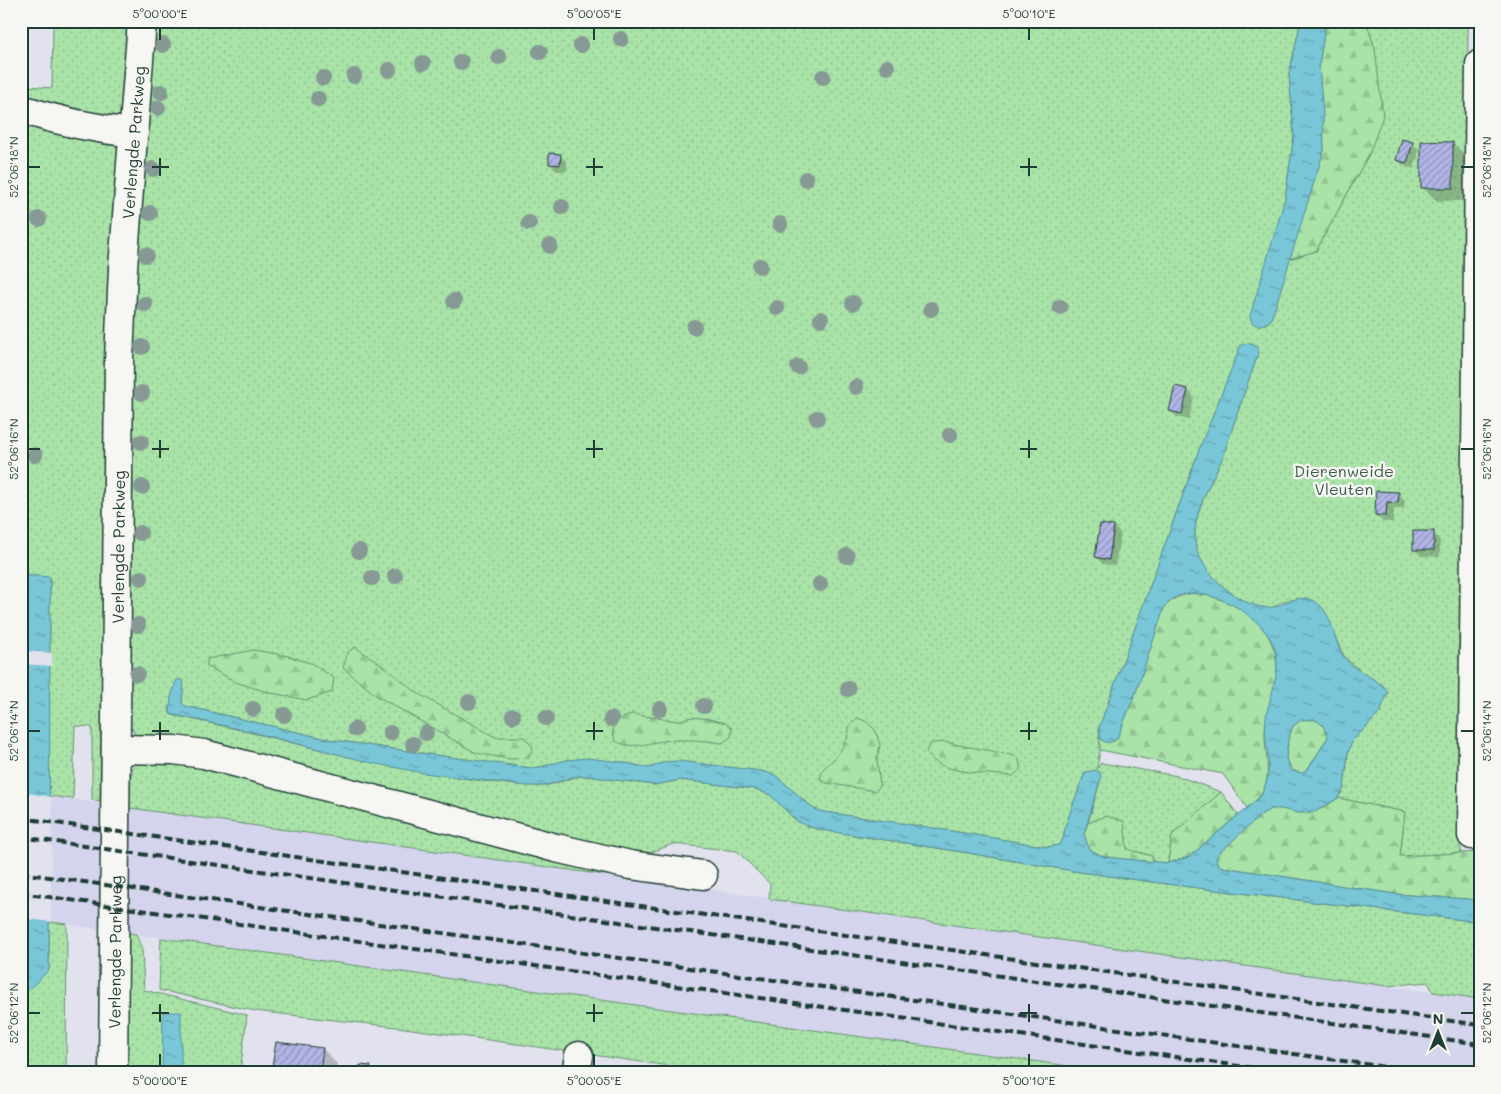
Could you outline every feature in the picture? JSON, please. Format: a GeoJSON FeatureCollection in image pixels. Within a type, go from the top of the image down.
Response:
{"type":"FeatureCollection","features":[{"type":"Feature","properties":{"kind":"street","name":"Verlengde Parkweg"},"geometry":{"type":"LineString","coordinates":[[113,1073],[119,360],[123,268],[142,21]]}},
{"type":"Feature","properties":{"kind":"street"},"geometry":{"type":"LineString","coordinates":[[1472,836],[1480,64]]}},
{"type":"Feature","properties":{"kind":"street"},"geometry":{"type":"LineString","coordinates":[[21,108],[43,116],[97,129],[134,133]]}},
{"type":"Feature","properties":{"kind":"street"},"geometry":{"type":"LineString","coordinates":[[116,749],[174,750],[204,754],[556,848],[630,865],[703,875]]}},
{"type":"Feature","properties":{"kind":"shaded area"},"geometry":{"type":"Polygon","coordinates":[[[21,792],[1480,999],[1480,1073],[1118,1073],[21,918],[21,792]]]}},
{"type":"Feature","properties":{"kind":"green space","name":"Dierenweide Vleuten"},"geometry":{"type":"Polygon","coordinates":[[[53,21],[1301,21],[1289,74],[1294,135],[1285,199],[1270,254],[1264,325],[1270,321],[1274,311],[1289,259],[1316,251],[1370,152],[1375,49],[1366,21],[1468,21],[1465,482],[1458,838],[1462,853],[1400,856],[1405,812],[1338,798],[1344,788],[1348,753],[1352,741],[1388,692],[1383,685],[1364,674],[1345,658],[1320,606],[1311,601],[1301,599],[1285,601],[1271,608],[1251,604],[1221,585],[1200,558],[1195,538],[1197,517],[1204,496],[1223,456],[1259,352],[1241,345],[1199,450],[1099,728],[1100,750],[1097,769],[1101,763],[1178,776],[1221,792],[1172,835],[1168,863],[1153,862],[1152,856],[1127,849],[1106,816],[1088,823],[1101,778],[1085,772],[1066,824],[1063,839],[1059,845],[1048,847],[824,812],[814,809],[775,775],[761,771],[678,761],[665,762],[649,768],[621,762],[567,760],[531,768],[327,739],[185,706],[182,703],[182,680],[176,681],[169,711],[172,715],[348,756],[455,777],[542,786],[586,776],[654,785],[680,780],[756,789],[770,795],[798,822],[816,829],[1073,871],[1480,922],[1480,999],[1433,992],[1428,982],[1387,986],[769,899],[770,884],[737,851],[673,844],[634,859],[136,737],[132,728],[101,727],[100,801],[92,800],[92,727],[75,726],[73,799],[49,796],[50,577],[21,575],[21,124],[27,86],[52,88],[53,21]]]}},
{"type":"Feature","properties":{"kind":"green space"},"geometry":{"type":"Polygon","coordinates":[[[1326,21],[1366,21],[1375,49],[1383,116],[1370,152],[1316,251],[1289,259],[1324,150],[1319,65],[1326,21]]]}},
{"type":"Feature","properties":{"kind":"green space"},"geometry":{"type":"Polygon","coordinates":[[[1193,593],[1210,596],[1241,609],[1265,631],[1272,645],[1276,661],[1276,679],[1265,731],[1266,782],[1257,800],[1247,808],[1223,774],[1100,750],[1099,736],[1101,740],[1117,738],[1136,692],[1164,608],[1177,598],[1193,593]]]}},
{"type":"Feature","properties":{"kind":"green space"},"geometry":{"type":"Polygon","coordinates":[[[355,647],[419,694],[495,737],[524,737],[533,747],[529,758],[510,759],[476,753],[377,696],[343,668],[348,652],[355,647]]]}},
{"type":"Feature","properties":{"kind":"green space"},"geometry":{"type":"Polygon","coordinates":[[[254,650],[288,656],[313,664],[334,678],[332,692],[307,700],[271,693],[238,683],[207,666],[207,659],[254,650]]]}},
{"type":"Feature","properties":{"kind":"green space"},"geometry":{"type":"Polygon","coordinates":[[[632,714],[677,721],[692,717],[709,719],[726,723],[732,728],[731,737],[722,743],[679,740],[628,745],[615,741],[613,732],[614,722],[632,714]]]}},
{"type":"Feature","properties":{"kind":"green space"},"geometry":{"type":"Polygon","coordinates":[[[858,718],[867,722],[875,730],[880,745],[877,759],[880,786],[875,791],[826,783],[820,779],[823,769],[838,755],[847,739],[850,725],[858,718]]]}},
{"type":"Feature","properties":{"kind":"green space"},"geometry":{"type":"Polygon","coordinates":[[[1314,719],[1323,725],[1328,737],[1303,774],[1292,770],[1286,759],[1288,739],[1293,726],[1301,720],[1314,719]]]}},
{"type":"Feature","properties":{"kind":"green space"},"geometry":{"type":"Polygon","coordinates":[[[945,742],[1018,757],[1021,769],[1013,776],[967,772],[943,766],[933,760],[926,751],[931,743],[945,742]]]}},
{"type":"Feature","properties":{"kind":"green space"},"geometry":{"type":"Polygon","coordinates":[[[183,757],[677,879],[676,885],[130,808],[131,775],[139,759],[183,757]]]}},
{"type":"Feature","properties":{"kind":"green space"},"geometry":{"type":"Polygon","coordinates":[[[1221,792],[1238,815],[1189,857],[1168,863],[1172,835],[1221,792]]]}},
{"type":"Feature","properties":{"kind":"green space"},"geometry":{"type":"Polygon","coordinates":[[[1338,798],[1405,812],[1400,856],[1480,852],[1480,900],[1395,894],[1222,867],[1217,863],[1216,858],[1218,854],[1266,811],[1277,808],[1298,813],[1316,811],[1338,798]]]}},
{"type":"Feature","properties":{"kind":"green space"},"geometry":{"type":"Polygon","coordinates":[[[1106,816],[1124,821],[1127,849],[1152,856],[1153,862],[1104,857],[1089,849],[1084,834],[1088,823],[1106,816]]]}},
{"type":"Feature","properties":{"kind":"green space"},"geometry":{"type":"Polygon","coordinates":[[[49,922],[67,924],[66,1073],[21,1073],[21,997],[49,969],[49,922]]]}},
{"type":"Feature","properties":{"kind":"green space"},"geometry":{"type":"Polygon","coordinates":[[[126,933],[136,934],[142,949],[144,990],[247,1015],[240,1073],[127,1073],[126,933]]]}},
{"type":"Feature","properties":{"kind":"green space"},"geometry":{"type":"Polygon","coordinates":[[[161,938],[1118,1073],[718,1073],[405,1028],[255,1011],[159,990],[161,938]]]}},
{"type":"Feature","properties":{"kind":"water"},"geometry":{"type":"Polygon","coordinates":[[[1301,21],[1326,21],[1319,65],[1324,150],[1274,311],[1270,321],[1257,325],[1252,323],[1250,316],[1285,199],[1294,135],[1289,74],[1301,21]]]}},
{"type":"Feature","properties":{"kind":"water"},"geometry":{"type":"Polygon","coordinates":[[[1248,343],[1256,346],[1259,352],[1223,456],[1204,496],[1197,517],[1195,538],[1200,558],[1221,585],[1251,604],[1271,608],[1288,601],[1303,598],[1314,601],[1321,606],[1329,619],[1344,657],[1354,667],[1378,682],[1388,692],[1380,713],[1352,741],[1348,753],[1344,788],[1338,798],[1315,812],[1298,813],[1282,809],[1272,809],[1263,813],[1218,854],[1216,858],[1217,863],[1222,867],[1395,894],[1480,900],[1480,922],[1073,871],[816,829],[798,822],[770,795],[756,789],[680,780],[655,785],[586,776],[576,776],[544,786],[527,786],[424,773],[372,763],[244,730],[170,714],[171,697],[176,681],[179,679],[184,682],[182,703],[185,706],[327,739],[531,768],[567,760],[587,758],[649,768],[665,762],[678,761],[761,771],[775,775],[814,809],[824,812],[1048,847],[1059,845],[1063,839],[1066,824],[1085,772],[1096,770],[1100,772],[1101,778],[1084,834],[1089,849],[1104,857],[1168,863],[1189,857],[1261,796],[1268,777],[1266,717],[1277,670],[1276,653],[1271,640],[1251,617],[1237,607],[1222,600],[1206,595],[1191,594],[1176,597],[1164,608],[1136,692],[1117,739],[1109,742],[1101,740],[1099,728],[1199,450],[1241,345],[1248,343]],[[1314,719],[1301,720],[1293,726],[1288,739],[1286,759],[1292,771],[1303,773],[1313,761],[1328,738],[1323,725],[1314,719]]]}},
{"type":"Feature","properties":{"kind":"water"},"geometry":{"type":"Polygon","coordinates":[[[21,575],[50,577],[49,970],[21,997],[21,575]]]}},
{"type":"Feature","properties":{"kind":"water"},"geometry":{"type":"Polygon","coordinates":[[[163,1012],[181,1012],[181,1073],[162,1073],[163,1012]]]}},
{"type":"Feature","properties":{"kind":"pier"},"geometry":{"type":"Polygon","coordinates":[[[21,651],[52,653],[52,666],[21,664],[21,651]]]}},
{"type":"Feature","properties":{"kind":"pier"},"geometry":{"type":"Polygon","coordinates":[[[21,792],[52,797],[51,922],[21,918],[21,792]]]}},
{"type":"Feature","properties":{"kind":"building"},"geometry":{"type":"Polygon","coordinates":[[[1402,139],[1413,142],[1407,163],[1396,160],[1402,139]]]}},
{"type":"Feature","properties":{"kind":"building"},"geometry":{"type":"Polygon","coordinates":[[[1421,141],[1453,142],[1453,188],[1421,188],[1421,141]]]}},
{"type":"Feature","properties":{"kind":"building"},"geometry":{"type":"Polygon","coordinates":[[[549,153],[561,154],[560,165],[549,164],[549,153]]]}},
{"type":"Feature","properties":{"kind":"building"},"geometry":{"type":"Polygon","coordinates":[[[1175,386],[1188,389],[1182,414],[1169,411],[1175,386]]]}},
{"type":"Feature","properties":{"kind":"building"},"geometry":{"type":"Polygon","coordinates":[[[1376,491],[1399,492],[1398,503],[1387,502],[1386,516],[1375,515],[1376,491]]]}},
{"type":"Feature","properties":{"kind":"building"},"geometry":{"type":"Polygon","coordinates":[[[1100,524],[1114,526],[1109,560],[1095,557],[1100,524]]]}},
{"type":"Feature","properties":{"kind":"building"},"geometry":{"type":"Polygon","coordinates":[[[1413,531],[1434,531],[1434,550],[1413,550],[1413,531]]]}},
{"type":"Feature","properties":{"kind":"building"},"geometry":{"type":"Polygon","coordinates":[[[276,1042],[323,1048],[320,1073],[272,1067],[276,1042]]]}},
{"type":"Feature","properties":{"kind":"building"},"geometry":{"type":"Polygon","coordinates":[[[360,1065],[371,1066],[370,1073],[359,1073],[360,1065]]]}},
{"type":"Feature","properties":{"kind":"building"},"geometry":{"type":"Polygon","coordinates":[[[272,1067],[291,1070],[314,1073],[272,1073],[272,1067]]]}},
{"type":"Feature","properties":{"kind":"railway"},"geometry":{"type":"LineString","coordinates":[[21,818],[1480,1025]]}},
{"type":"Feature","properties":{"kind":"railway"},"geometry":{"type":"LineString","coordinates":[[21,837],[1480,1044]]}},
{"type":"Feature","properties":{"kind":"railway"},"geometry":{"type":"LineString","coordinates":[[21,873],[1428,1073]]}},
{"type":"Feature","properties":{"kind":"railway"},"geometry":{"type":"LineString","coordinates":[[21,893],[1288,1073]]}}]}
